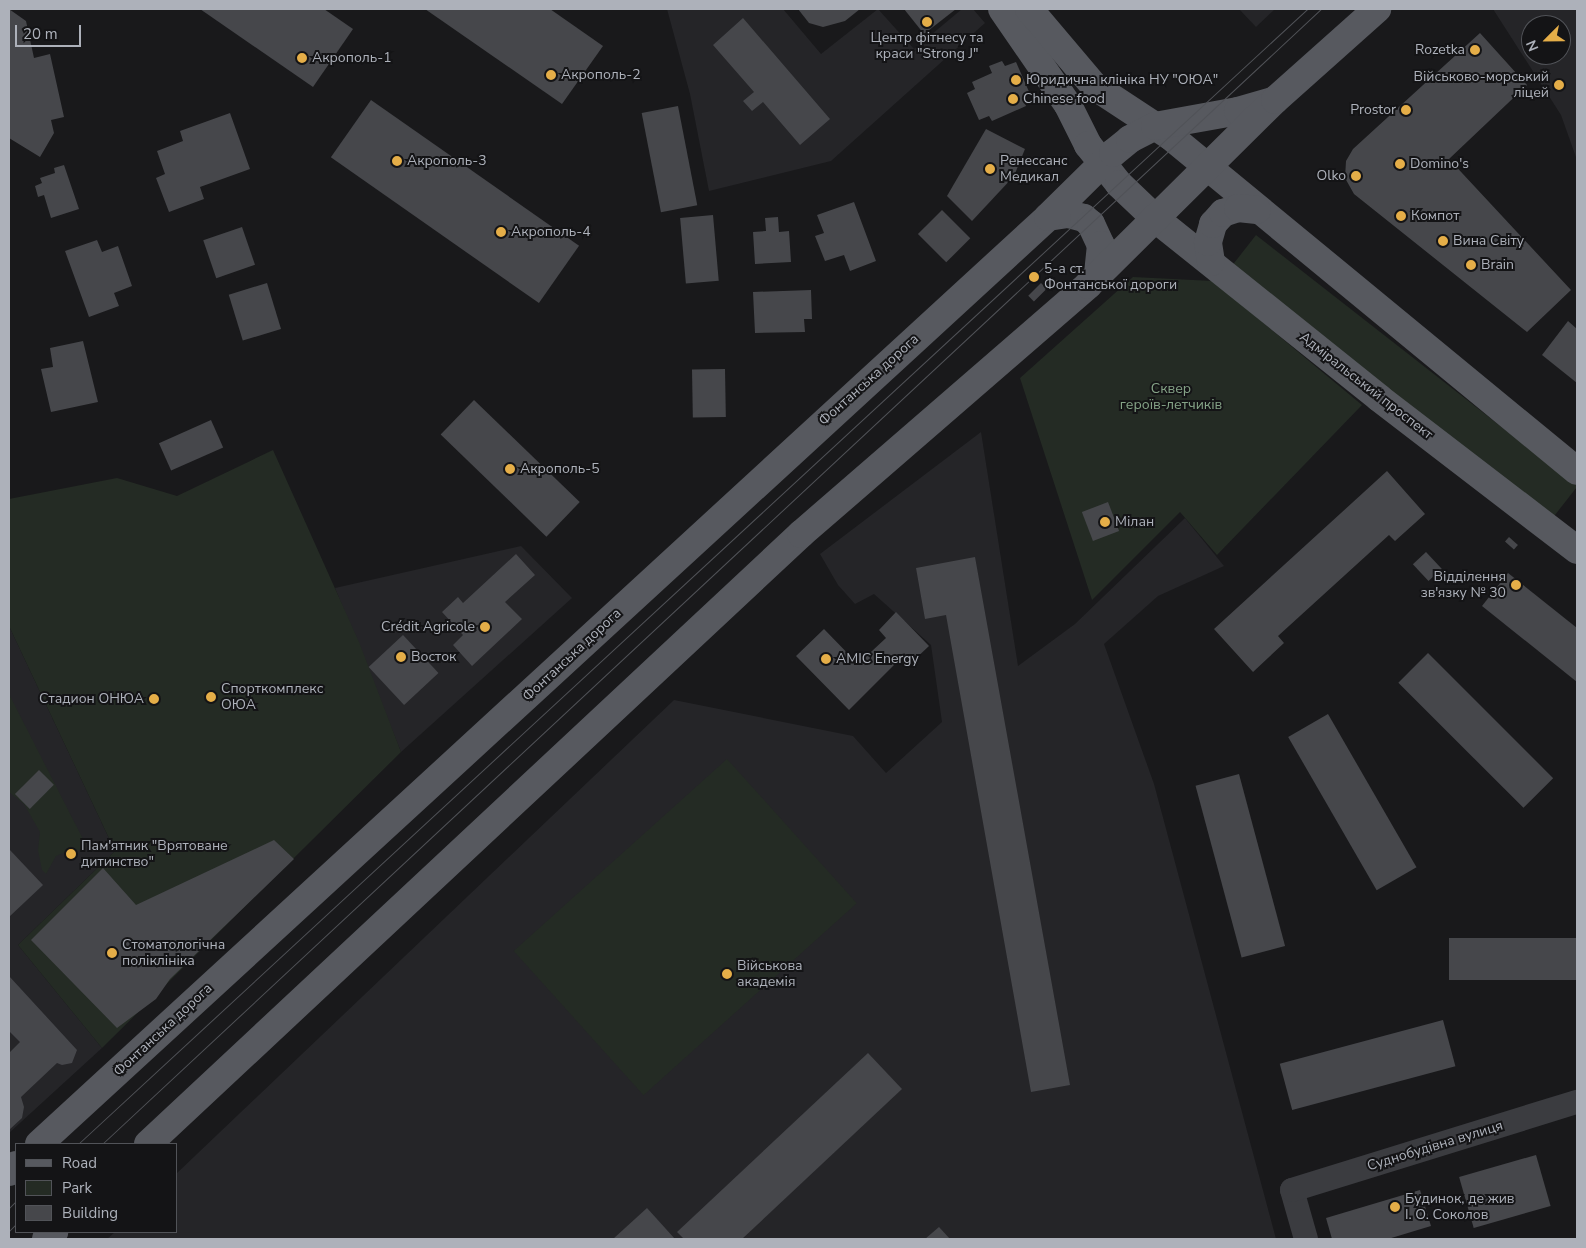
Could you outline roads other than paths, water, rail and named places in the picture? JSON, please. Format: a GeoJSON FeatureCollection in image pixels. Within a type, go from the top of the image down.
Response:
{"type":"FeatureCollection","features":[{"type":"Feature","properties":{"kind":"main road","name":"Адміральський проспект"},"geometry":{"type":"LineString","coordinates":[[1002,9],[1039,58],[1068,105],[1088,145],[1102,163],[1157,220],[1379,398],[1577,550]]}},
{"type":"Feature","properties":{"kind":"main road"},"geometry":{"type":"LineString","coordinates":[[1029,9],[1094,86],[1155,126],[1209,168],[1257,210],[1577,471]]}},
{"type":"Feature","properties":{"kind":"main road"},"geometry":{"type":"LineString","coordinates":[[149,1143],[801,534],[1098,275],[1157,220],[1276,100],[1377,9]]}},
{"type":"Feature","properties":{"kind":"main road"},"geometry":{"type":"LineString","coordinates":[[1155,126],[1238,111],[1276,100]]}},
{"type":"Feature","properties":{"kind":"main road","name":"Фонтанська дорога"},"geometry":{"type":"LineString","coordinates":[[40,1143],[1048,218],[1102,163],[1130,139],[1155,126]]}},
{"type":"Feature","properties":{"kind":"main road"},"geometry":{"type":"LineString","coordinates":[[1211,262],[1208,242],[1213,224],[1223,213],[1238,208],[1257,210]]}},
{"type":"Feature","properties":{"kind":"main road"},"geometry":{"type":"LineString","coordinates":[[1048,218],[1068,214],[1084,218],[1091,224],[1101,245],[1098,275]]}},
{"type":"Feature","properties":{"kind":"street","name":"Суднобудівна вулиця"},"geometry":{"type":"LineString","coordinates":[[1306,1239],[1292,1190],[1577,1102]]}},
{"type":"Feature","properties":{"kind":"tram line"},"geometry":{"type":"LineString","coordinates":[[79,1143],[1307,9]]}},
{"type":"Feature","properties":{"kind":"tram line"},"geometry":{"type":"LineString","coordinates":[[103,1143],[1321,9]]}},
{"type":"Feature","properties":{"kind":"tram line"},"geometry":{"type":"LineString","coordinates":[[9,1208],[15,1202]]}},
{"type":"Feature","properties":{"kind":"tram line"},"geometry":{"type":"LineString","coordinates":[[9,1231],[15,1225]]}},
{"type":"Feature","properties":{"kind":"place","name":"Центр фітнесу та краси \"Strong J\""},"geometry":{"type":"Point","coordinates":[927,22]}},
{"type":"Feature","properties":{"kind":"place","name":"Rozetka"},"geometry":{"type":"Point","coordinates":[1475,50]}},
{"type":"Feature","properties":{"kind":"place","name":"Акрополь-1"},"geometry":{"type":"Point","coordinates":[302,58]}},
{"type":"Feature","properties":{"kind":"place","name":"Акрополь-2"},"geometry":{"type":"Point","coordinates":[551,75]}},
{"type":"Feature","properties":{"kind":"place","name":"Юридична клініка НУ \"ОЮА\""},"geometry":{"type":"Point","coordinates":[1016,80]}},
{"type":"Feature","properties":{"kind":"place","name":"Військово-морський ліцей"},"geometry":{"type":"Point","coordinates":[1559,85]}},
{"type":"Feature","properties":{"kind":"place","name":"Chinese food"},"geometry":{"type":"Point","coordinates":[1013,99]}},
{"type":"Feature","properties":{"kind":"place","name":"Prostor"},"geometry":{"type":"Point","coordinates":[1406,110]}},
{"type":"Feature","properties":{"kind":"place","name":"Акрополь-3"},"geometry":{"type":"Point","coordinates":[397,161]}},
{"type":"Feature","properties":{"kind":"place","name":"Domino's"},"geometry":{"type":"Point","coordinates":[1400,164]}},
{"type":"Feature","properties":{"kind":"place","name":"Ренессанс Медикал"},"geometry":{"type":"Point","coordinates":[990,169]}},
{"type":"Feature","properties":{"kind":"place","name":"Olko"},"geometry":{"type":"Point","coordinates":[1356,176]}},
{"type":"Feature","properties":{"kind":"place","name":"Компот"},"geometry":{"type":"Point","coordinates":[1401,216]}},
{"type":"Feature","properties":{"kind":"place","name":"Акрополь-4"},"geometry":{"type":"Point","coordinates":[501,232]}},
{"type":"Feature","properties":{"kind":"place","name":"Вина Світу"},"geometry":{"type":"Point","coordinates":[1443,241]}},
{"type":"Feature","properties":{"kind":"place","name":"Brain"},"geometry":{"type":"Point","coordinates":[1471,265]}},
{"type":"Feature","properties":{"kind":"place","name":"5-а ст. Фонтанської дороги"},"geometry":{"type":"Point","coordinates":[1034,277]}},
{"type":"Feature","properties":{"kind":"place","name":"Акрополь-5"},"geometry":{"type":"Point","coordinates":[510,469]}},
{"type":"Feature","properties":{"kind":"place","name":"Мілан"},"geometry":{"type":"Point","coordinates":[1105,522]}},
{"type":"Feature","properties":{"kind":"place","name":"Відділення зв'язку № 30"},"geometry":{"type":"Point","coordinates":[1516,585]}},
{"type":"Feature","properties":{"kind":"place","name":"Crédit Agricole"},"geometry":{"type":"Point","coordinates":[485,627]}},
{"type":"Feature","properties":{"kind":"place","name":"Восток"},"geometry":{"type":"Point","coordinates":[401,657]}},
{"type":"Feature","properties":{"kind":"place","name":"AMIC Energy"},"geometry":{"type":"Point","coordinates":[826,659]}},
{"type":"Feature","properties":{"kind":"place","name":"Спорткомплекс ОЮА"},"geometry":{"type":"Point","coordinates":[211,697]}},
{"type":"Feature","properties":{"kind":"place","name":"Стадион ОНЮА"},"geometry":{"type":"Point","coordinates":[154,699]}},
{"type":"Feature","properties":{"kind":"place","name":"Пам'ятник \"Врятоване дитинство\""},"geometry":{"type":"Point","coordinates":[71,854]}},
{"type":"Feature","properties":{"kind":"place","name":"Стоматологічна поліклініка"},"geometry":{"type":"Point","coordinates":[112,953]}},
{"type":"Feature","properties":{"kind":"place","name":"Військова академія"},"geometry":{"type":"Point","coordinates":[727,974]}},
{"type":"Feature","properties":{"kind":"place","name":"Будинок, де жив І. О. Соколов"},"geometry":{"type":"Point","coordinates":[1395,1207]}},
{"type":"Feature","properties":{"kind":"park label","name":"Сквер героїв-летчиків"},"geometry":{"type":"Point","coordinates":[1171,398]}}]}
